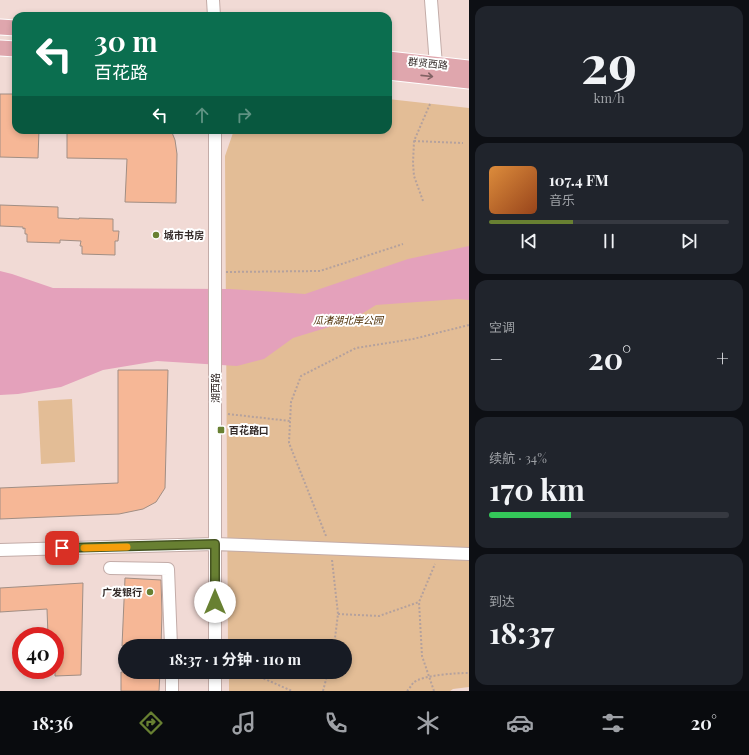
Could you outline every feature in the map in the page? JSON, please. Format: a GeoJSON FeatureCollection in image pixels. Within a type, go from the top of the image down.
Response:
{"type":"FeatureCollection","features":[{"type":"Feature","properties":{"kind":"main road"},"geometry":{"type":"LineString","coordinates":[[0,28],[12,28]]}},
{"type":"Feature","properties":{"kind":"main road"},"geometry":{"type":"LineString","coordinates":[[0,48],[12,49]]}},
{"type":"Feature","properties":{"kind":"main road","name":"群贤西路"},"geometry":{"type":"LineString","coordinates":[[392,59],[469,68]]}},
{"type":"Feature","properties":{"kind":"main road","name":"群贤西路"},"geometry":{"type":"LineString","coordinates":[[392,72],[469,81]]}},
{"type":"Feature","properties":{"kind":"street"},"geometry":{"type":"LineString","coordinates":[[213,0],[214,12]]}},
{"type":"Feature","properties":{"kind":"street"},"geometry":{"type":"LineString","coordinates":[[431,0],[436,64]]}},
{"type":"Feature","properties":{"kind":"street","name":"湖西路"},"geometry":{"type":"LineString","coordinates":[[215,134],[215,639]]}},
{"type":"Feature","properties":{"kind":"street"},"geometry":{"type":"LineString","coordinates":[[0,550],[215,544],[469,554]]}},
{"type":"Feature","properties":{"kind":"street"},"geometry":{"type":"LineString","coordinates":[[110,568],[168,569],[171,639]]}},
{"type":"Feature","properties":{"kind":"street"},"geometry":{"type":"LineString","coordinates":[[172,679],[172,691]]}},
{"type":"Feature","properties":{"kind":"street"},"geometry":{"type":"LineString","coordinates":[[215,679],[216,691]]}},
{"type":"Feature","properties":{"kind":"path"},"geometry":{"type":"LineString","coordinates":[[422,201],[414,176],[414,141],[430,104]]}},
{"type":"Feature","properties":{"kind":"path"},"geometry":{"type":"LineString","coordinates":[[414,141],[463,144]]}},
{"type":"Feature","properties":{"kind":"path"},"geometry":{"type":"LineString","coordinates":[[215,276],[226,272],[320,271],[403,244]]}},
{"type":"Feature","properties":{"kind":"path"},"geometry":{"type":"LineString","coordinates":[[335,639],[338,614],[331,548],[289,443],[291,402],[301,376],[356,348],[413,339],[469,325]]}},
{"type":"Feature","properties":{"kind":"path"},"geometry":{"type":"LineString","coordinates":[[215,413],[290,421]]}},
{"type":"Feature","properties":{"kind":"path"},"geometry":{"type":"LineString","coordinates":[[434,691],[422,656],[419,602],[441,552]]}},
{"type":"Feature","properties":{"kind":"path"},"geometry":{"type":"LineString","coordinates":[[338,614],[378,616],[419,602]]}},
{"type":"Feature","properties":{"kind":"path"},"geometry":{"type":"LineString","coordinates":[[407,691],[414,682],[429,677],[469,673]]}},
{"type":"Feature","properties":{"kind":"path"},"geometry":{"type":"LineString","coordinates":[[264,679],[292,691]]}},
{"type":"Feature","properties":{"kind":"path"},"geometry":{"type":"LineString","coordinates":[[323,691],[326,679]]}},
{"type":"Feature","properties":{"kind":"green space","name":"瓜渚湖北岸公园"},"geometry":{"type":"Polygon","coordinates":[[[392,99],[469,108],[469,687],[453,689],[450,691],[229,691],[229,679],[352,679],[352,639],[228,639],[225,156],[233,134],[392,134],[392,99]]]}},
{"type":"Feature","properties":{"kind":"green space"},"geometry":{"type":"Polygon","coordinates":[[[72,399],[75,462],[41,464],[38,401],[72,399]]]}},
{"type":"Feature","properties":{"kind":"shaded area"},"geometry":{"type":"Polygon","coordinates":[[[469,246],[469,300],[458,299],[376,305],[352,320],[293,338],[264,359],[237,366],[157,361],[103,370],[61,387],[18,394],[0,395],[0,271],[53,288],[230,289],[305,294],[408,259],[469,246]]]}},
{"type":"Feature","properties":{"kind":"building"},"geometry":{"type":"Polygon","coordinates":[[[0,94],[12,94],[12,134],[39,134],[38,158],[0,157],[0,94]]]}},
{"type":"Feature","properties":{"kind":"building"},"geometry":{"type":"Polygon","coordinates":[[[67,134],[173,134],[177,154],[176,203],[125,202],[127,159],[67,158],[67,134]]]}},
{"type":"Feature","properties":{"kind":"building"},"geometry":{"type":"Polygon","coordinates":[[[0,205],[58,207],[58,218],[113,219],[113,231],[119,231],[118,241],[115,241],[115,255],[82,254],[82,246],[80,246],[81,241],[60,240],[60,243],[27,242],[25,228],[0,226],[0,205]]]}},
{"type":"Feature","properties":{"kind":"building"},"geometry":{"type":"Polygon","coordinates":[[[118,370],[168,370],[165,488],[156,502],[143,509],[119,514],[0,519],[0,488],[118,483],[118,370]]]}},
{"type":"Feature","properties":{"kind":"building"},"geometry":{"type":"Polygon","coordinates":[[[125,578],[161,580],[161,639],[122,639],[125,578]]]}},
{"type":"Feature","properties":{"kind":"building"},"geometry":{"type":"Polygon","coordinates":[[[83,583],[81,675],[64,676],[64,627],[48,627],[47,609],[0,612],[0,588],[83,583]]]}},
{"type":"Feature","properties":{"kind":"building"},"geometry":{"type":"Polygon","coordinates":[[[121,679],[160,679],[159,691],[121,691],[121,679]]]}},
{"type":"Feature","properties":{"kind":"slow traffic"},"geometry":{"type":"LineString","coordinates":[[84,548],[127,547]]}},
{"type":"Feature","properties":{"kind":"place","name":"城市书房"},"geometry":{"type":"Point","coordinates":[156,235]}},
{"type":"Feature","properties":{"kind":"place","name":"百花路口"},"geometry":{"type":"Point","coordinates":[221,430]}},
{"type":"Feature","properties":{"kind":"place","name":"广发银行"},"geometry":{"type":"Point","coordinates":[150,592]}},
{"type":"Feature","properties":{"kind":"route"},"geometry":{"type":"LineString","coordinates":[[62,548],[215,544],[215,602]]}}]}
